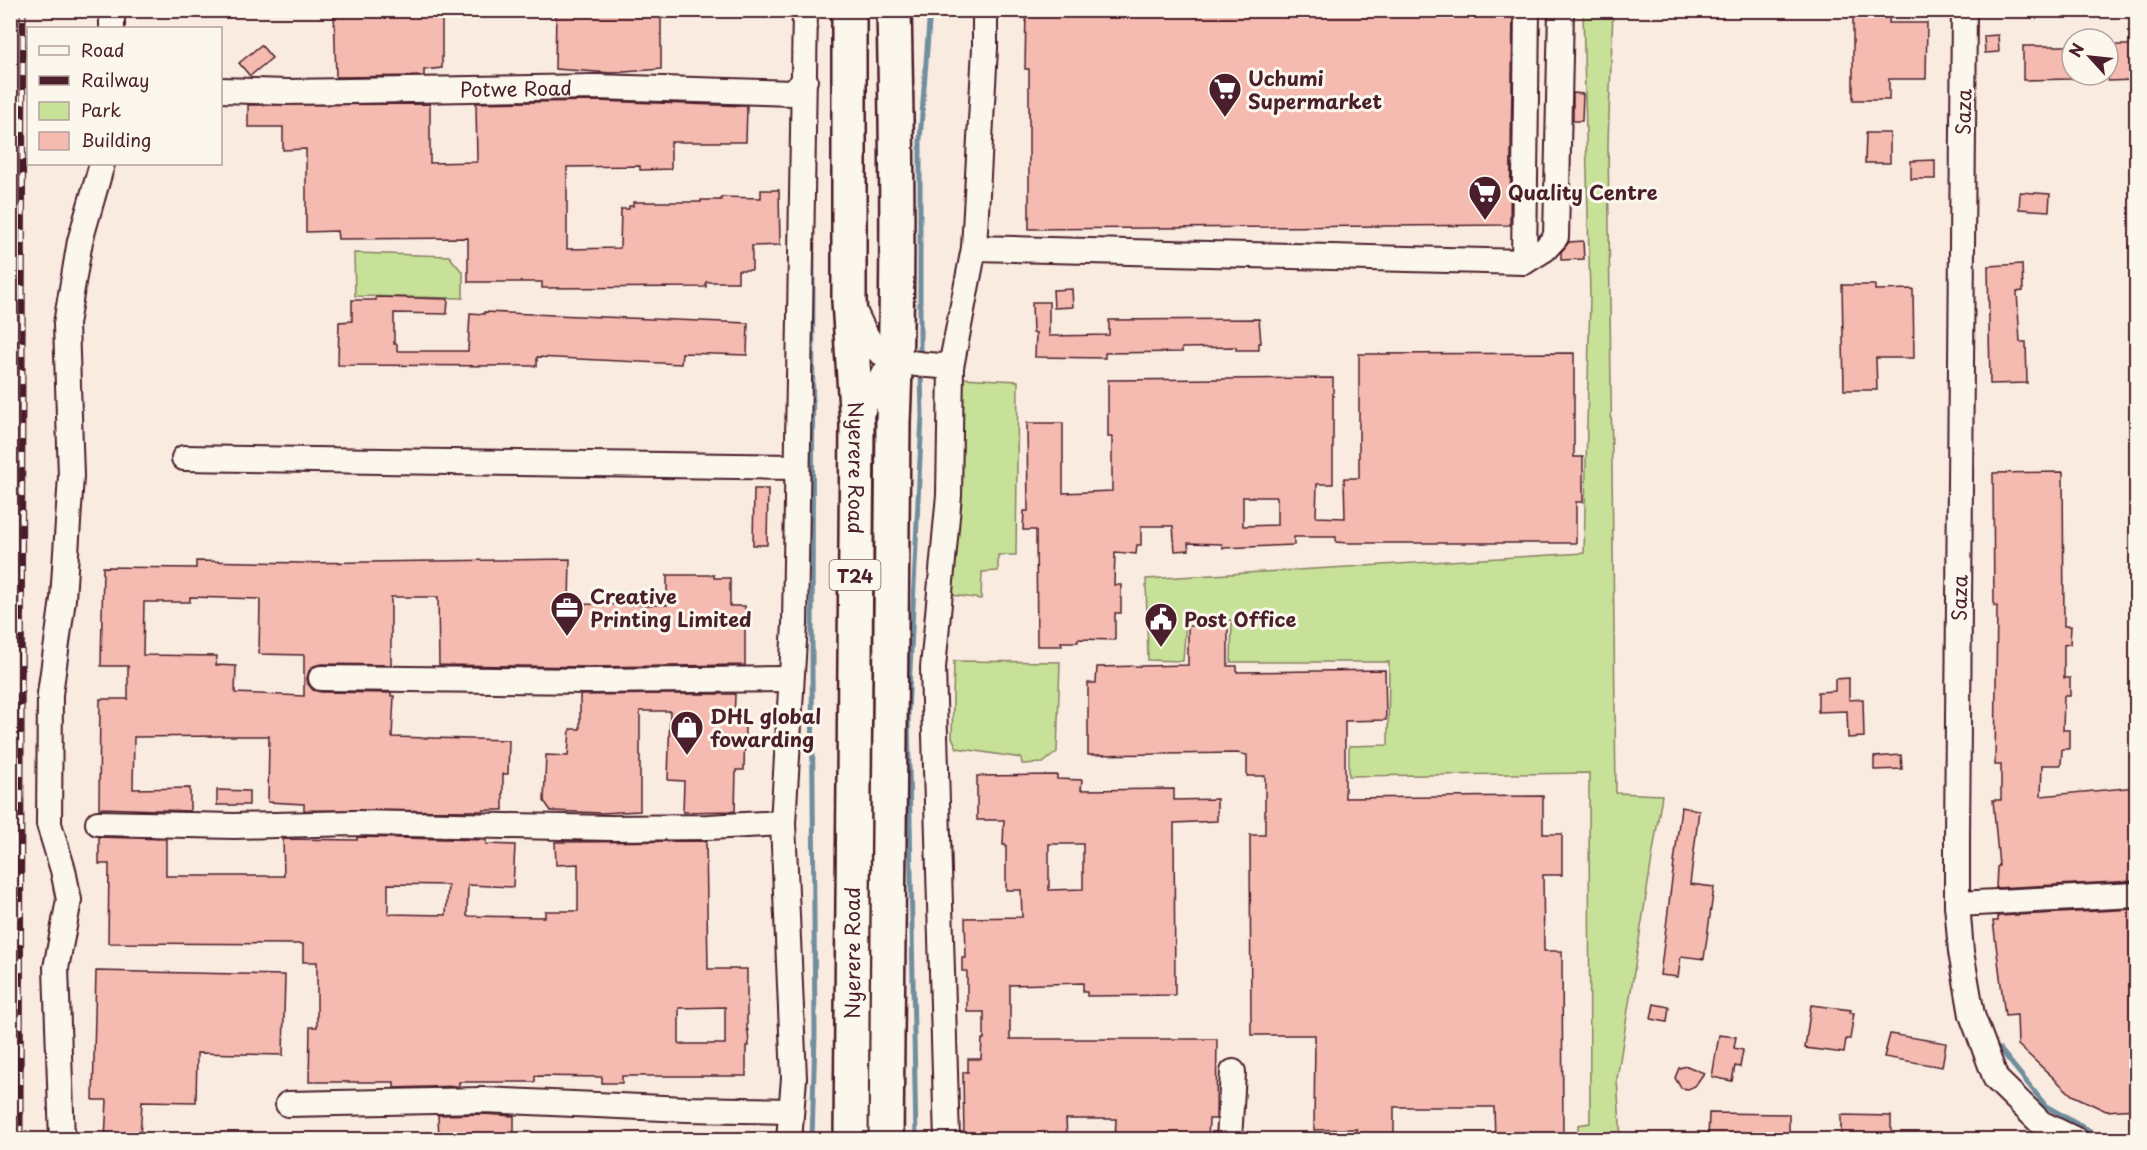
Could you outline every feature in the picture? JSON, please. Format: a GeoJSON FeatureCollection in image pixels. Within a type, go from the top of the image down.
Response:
{"type":"FeatureCollection","features":[{"type":"Feature","properties":{"kind":"highway","name":"Nyerere Road"},"geometry":{"type":"LineString","coordinates":[[849,10],[849,302],[857,424],[851,1140]]}},
{"type":"Feature","properties":{"kind":"highway","name":"Nyerere Road"},"geometry":{"type":"LineString","coordinates":[[886,1140],[893,422],[896,360],[897,168],[894,10]]}},
{"type":"Feature","properties":{"kind":"street"},"geometry":{"type":"LineString","coordinates":[[112,10],[112,27]]}},
{"type":"Feature","properties":{"kind":"street"},"geometry":{"type":"LineString","coordinates":[[789,1140],[794,1078],[783,824],[795,624],[805,10]]}},
{"type":"Feature","properties":{"kind":"street"},"geometry":{"type":"LineString","coordinates":[[947,1140],[933,668],[949,495],[951,367],[974,248],[985,10]]}},
{"type":"Feature","properties":{"kind":"street"},"geometry":{"type":"LineString","coordinates":[[1524,262],[1527,10]]}},
{"type":"Feature","properties":{"kind":"street"},"geometry":{"type":"LineString","coordinates":[[974,248],[1524,262],[1545,249],[1556,237],[1561,10]]}},
{"type":"Feature","properties":{"kind":"street","name":"Saza"},"geometry":{"type":"LineString","coordinates":[[1964,10],[1957,904],[1961,952],[1972,1015],[1996,1079],[2041,1123],[2076,1140]]}},
{"type":"Feature","properties":{"kind":"street","name":"Potwe Road"},"geometry":{"type":"LineString","coordinates":[[222,90],[287,92],[596,87],[794,93],[805,80]]}},
{"type":"Feature","properties":{"kind":"street"},"geometry":{"type":"LineString","coordinates":[[62,1140],[56,968],[69,900],[63,870],[49,824],[50,694],[63,599],[70,476],[66,324],[80,241],[102,165]]}},
{"type":"Feature","properties":{"kind":"street"},"geometry":{"type":"LineString","coordinates":[[849,302],[874,347],[896,360],[951,367]]}},
{"type":"Feature","properties":{"kind":"street"},"geometry":{"type":"LineString","coordinates":[[857,424],[869,394],[896,360]]}},
{"type":"Feature","properties":{"kind":"street"},"geometry":{"type":"LineString","coordinates":[[184,458],[797,466]]}},
{"type":"Feature","properties":{"kind":"street"},"geometry":{"type":"LineString","coordinates":[[321,678],[589,681],[791,679]]}},
{"type":"Feature","properties":{"kind":"street"},"geometry":{"type":"LineString","coordinates":[[98,823],[234,826],[355,823],[611,828],[783,824]]}},
{"type":"Feature","properties":{"kind":"street"},"geometry":{"type":"LineString","coordinates":[[1957,904],[2136,895]]}},
{"type":"Feature","properties":{"kind":"street"},"geometry":{"type":"LineString","coordinates":[[1229,1140],[1233,1072]]}},
{"type":"Feature","properties":{"kind":"street"},"geometry":{"type":"LineString","coordinates":[[288,1104],[483,1100],[791,1111]]}},
{"type":"Feature","properties":{"kind":"green space"},"geometry":{"type":"Polygon","coordinates":[[[1583,11],[1613,11],[1608,142],[1616,793],[1662,795],[1617,1079],[1621,1140],[1578,1139],[1578,1125],[1590,1123],[1589,773],[1349,776],[1349,746],[1388,745],[1389,662],[1231,662],[1232,620],[1186,621],[1183,661],[1148,660],[1146,579],[1584,553],[1590,296],[1583,11]]]}},
{"type":"Feature","properties":{"kind":"green space"},"geometry":{"type":"Polygon","coordinates":[[[354,253],[449,256],[463,273],[463,298],[355,296],[354,253]]]}},
{"type":"Feature","properties":{"kind":"green space"},"geometry":{"type":"Polygon","coordinates":[[[961,378],[1018,381],[1016,555],[998,555],[998,571],[982,572],[981,599],[952,595],[961,378]]]}},
{"type":"Feature","properties":{"kind":"green space"},"geometry":{"type":"Polygon","coordinates":[[[954,661],[1060,662],[1057,752],[1043,763],[1022,764],[1021,758],[957,748],[952,737],[954,661]]]}},
{"type":"Feature","properties":{"kind":"building"},"geometry":{"type":"Polygon","coordinates":[[[334,10],[442,10],[442,68],[424,70],[424,76],[336,77],[334,10]]]}},
{"type":"Feature","properties":{"kind":"building"},"geometry":{"type":"Polygon","coordinates":[[[556,10],[661,10],[661,69],[612,73],[555,69],[556,10]]]}},
{"type":"Feature","properties":{"kind":"building"},"geometry":{"type":"Polygon","coordinates":[[[1026,10],[1513,10],[1510,225],[1029,229],[1029,69],[1025,69],[1026,10]]]}},
{"type":"Feature","properties":{"kind":"building"},"geometry":{"type":"Polygon","coordinates":[[[1853,10],[1890,10],[1889,23],[1927,23],[1926,79],[1889,79],[1889,100],[1853,100],[1853,10]]]}},
{"type":"Feature","properties":{"kind":"building"},"geometry":{"type":"Polygon","coordinates":[[[1998,35],[1999,52],[1985,53],[1984,36],[1998,35]]]}},
{"type":"Feature","properties":{"kind":"building"},"geometry":{"type":"Polygon","coordinates":[[[261,45],[272,58],[250,76],[239,63],[261,45]]]}},
{"type":"Feature","properties":{"kind":"building"},"geometry":{"type":"Polygon","coordinates":[[[2120,45],[2133,45],[2133,80],[2120,81],[2120,45]]]}},
{"type":"Feature","properties":{"kind":"building"},"geometry":{"type":"Polygon","coordinates":[[[2023,46],[2060,46],[2060,79],[2023,80],[2023,46]]]}},
{"type":"Feature","properties":{"kind":"building"},"geometry":{"type":"Polygon","coordinates":[[[1573,93],[1583,94],[1582,121],[1573,121],[1573,93]]]}},
{"type":"Feature","properties":{"kind":"building"},"geometry":{"type":"Polygon","coordinates":[[[596,101],[747,106],[746,142],[671,142],[671,169],[640,170],[640,166],[567,167],[567,249],[620,248],[621,209],[629,209],[629,206],[633,206],[633,202],[701,202],[701,200],[721,200],[721,197],[761,198],[761,190],[779,190],[780,245],[752,246],[752,270],[738,270],[738,282],[706,282],[706,287],[542,288],[542,282],[468,282],[468,238],[338,239],[337,231],[306,232],[306,149],[283,150],[283,127],[248,127],[248,105],[430,104],[430,163],[477,162],[476,103],[596,101]]]}},
{"type":"Feature","properties":{"kind":"building"},"geometry":{"type":"Polygon","coordinates":[[[1866,133],[1890,133],[1890,163],[1865,163],[1866,133]]]}},
{"type":"Feature","properties":{"kind":"building"},"geometry":{"type":"Polygon","coordinates":[[[1935,160],[1935,179],[1911,179],[1911,161],[1935,160]]]}},
{"type":"Feature","properties":{"kind":"building"},"geometry":{"type":"Polygon","coordinates":[[[2020,192],[2050,194],[2049,211],[2019,209],[2020,192]]]}},
{"type":"Feature","properties":{"kind":"building"},"geometry":{"type":"Polygon","coordinates":[[[1583,241],[1584,259],[1561,260],[1561,252],[1569,242],[1583,241]]]}},
{"type":"Feature","properties":{"kind":"building"},"geometry":{"type":"Polygon","coordinates":[[[2022,264],[2023,291],[2017,292],[2020,342],[2026,342],[2027,383],[1990,384],[1988,266],[2022,264]]]}},
{"type":"Feature","properties":{"kind":"building"},"geometry":{"type":"Polygon","coordinates":[[[1842,285],[1875,285],[1875,290],[1913,289],[1914,358],[1876,358],[1877,390],[1844,390],[1842,285]]]}},
{"type":"Feature","properties":{"kind":"building"},"geometry":{"type":"Polygon","coordinates":[[[1072,289],[1073,307],[1054,308],[1053,290],[1072,289]]]}},
{"type":"Feature","properties":{"kind":"building"},"geometry":{"type":"Polygon","coordinates":[[[376,297],[448,299],[447,314],[394,313],[394,344],[397,344],[397,351],[468,351],[470,313],[484,314],[484,312],[748,323],[747,355],[682,353],[681,364],[537,357],[537,366],[338,365],[339,322],[352,321],[352,300],[376,300],[376,297]]]}},
{"type":"Feature","properties":{"kind":"building"},"geometry":{"type":"Polygon","coordinates":[[[1032,302],[1049,302],[1049,336],[1109,335],[1109,320],[1259,319],[1261,343],[1259,343],[1259,350],[1236,350],[1236,347],[1182,348],[1182,352],[1105,353],[1105,358],[1035,357],[1036,333],[1033,333],[1032,302]]]}},
{"type":"Feature","properties":{"kind":"building"},"geometry":{"type":"Polygon","coordinates":[[[1574,353],[1574,457],[1583,457],[1583,502],[1576,502],[1576,543],[1348,543],[1336,542],[1336,537],[1294,537],[1294,545],[1223,548],[1222,544],[1188,543],[1189,550],[1175,551],[1173,526],[1141,526],[1141,545],[1137,545],[1136,554],[1115,552],[1114,585],[1121,585],[1121,613],[1115,613],[1115,640],[1078,639],[1078,642],[1061,642],[1062,646],[1037,646],[1036,530],[1023,530],[1024,511],[1028,511],[1027,423],[1063,423],[1063,493],[1112,491],[1112,437],[1108,437],[1108,380],[1333,378],[1333,484],[1317,484],[1316,517],[1345,518],[1344,478],[1359,478],[1359,354],[1574,353]],[[1243,497],[1243,526],[1277,525],[1277,497],[1243,497]]]}},
{"type":"Feature","properties":{"kind":"building"},"geometry":{"type":"Polygon","coordinates":[[[2063,472],[2064,626],[2071,626],[2070,644],[2064,645],[2064,678],[2070,678],[2070,696],[2064,696],[2063,730],[2069,730],[2069,749],[2062,749],[2061,765],[2042,765],[2041,796],[2136,787],[2136,881],[1996,888],[1997,867],[1999,866],[1993,800],[2001,800],[2001,765],[1995,765],[1997,606],[1994,606],[1993,473],[2063,472]]]}},
{"type":"Feature","properties":{"kind":"building"},"geometry":{"type":"Polygon","coordinates":[[[754,489],[768,489],[767,545],[753,545],[754,489]]]}},
{"type":"Feature","properties":{"kind":"building"},"geometry":{"type":"Polygon","coordinates":[[[570,559],[569,604],[667,605],[667,575],[714,575],[714,578],[730,578],[730,606],[745,606],[745,665],[589,667],[439,665],[438,597],[391,597],[391,665],[321,664],[309,671],[308,684],[313,690],[321,692],[391,693],[391,696],[394,696],[392,737],[509,740],[508,774],[503,774],[503,810],[304,810],[304,804],[268,802],[269,736],[134,737],[133,789],[190,788],[190,811],[99,808],[100,699],[128,699],[128,666],[101,666],[103,567],[196,568],[196,561],[303,563],[570,559]],[[190,597],[190,602],[144,602],[143,655],[217,656],[216,665],[236,666],[235,693],[304,696],[304,655],[259,654],[260,599],[190,597]]]}},
{"type":"Feature","properties":{"kind":"building"},"geometry":{"type":"Polygon","coordinates":[[[1188,626],[1228,626],[1228,666],[1237,666],[1237,672],[1385,670],[1386,720],[1345,721],[1345,798],[1543,796],[1543,834],[1562,834],[1562,875],[1543,875],[1544,951],[1562,951],[1563,1140],[1495,1140],[1494,1107],[1394,1107],[1394,1140],[1357,1140],[1357,1129],[1314,1130],[1315,1035],[1251,1035],[1250,835],[1265,835],[1265,776],[1247,776],[1247,755],[1237,753],[1088,755],[1088,683],[1096,683],[1097,667],[1188,665],[1188,626]]]}},
{"type":"Feature","properties":{"kind":"building"},"geometry":{"type":"Polygon","coordinates":[[[1849,678],[1849,700],[1863,699],[1864,737],[1848,738],[1847,711],[1818,712],[1818,692],[1835,691],[1835,679],[1849,678]]]}},
{"type":"Feature","properties":{"kind":"building"},"geometry":{"type":"Polygon","coordinates":[[[735,694],[734,725],[745,725],[744,770],[736,770],[735,811],[683,812],[684,781],[668,780],[670,711],[640,711],[640,811],[601,813],[551,811],[544,801],[546,755],[568,756],[570,729],[580,729],[580,695],[735,694]]]}},
{"type":"Feature","properties":{"kind":"building"},"geometry":{"type":"Polygon","coordinates":[[[1901,755],[1902,769],[1874,770],[1874,757],[1901,755]]]}},
{"type":"Feature","properties":{"kind":"building"},"geometry":{"type":"Polygon","coordinates":[[[1057,775],[1057,779],[1082,780],[1081,790],[1174,789],[1174,800],[1217,799],[1217,821],[1174,823],[1175,995],[1087,996],[1087,992],[1083,992],[1083,983],[1010,985],[1010,1039],[1217,1039],[1216,1119],[1209,1119],[1208,1140],[1115,1140],[1116,1119],[1066,1119],[1067,1137],[1052,1138],[1052,1140],[964,1140],[963,1072],[968,1072],[968,1059],[981,1059],[982,1039],[984,1039],[984,1012],[967,1012],[967,971],[962,971],[962,958],[966,958],[965,918],[1022,917],[1021,890],[1006,890],[1004,820],[977,820],[977,776],[1057,775]],[[1049,844],[1049,890],[1083,889],[1083,844],[1049,844]]]}},
{"type":"Feature","properties":{"kind":"building"},"geometry":{"type":"Polygon","coordinates":[[[217,790],[249,791],[249,805],[217,805],[217,790]]]}},
{"type":"Feature","properties":{"kind":"building"},"geometry":{"type":"Polygon","coordinates":[[[1681,807],[1699,810],[1690,884],[1714,887],[1704,959],[1681,956],[1678,977],[1660,975],[1681,807]]]}},
{"type":"Feature","properties":{"kind":"building"},"geometry":{"type":"Polygon","coordinates":[[[99,837],[166,839],[166,876],[284,876],[283,839],[357,840],[357,837],[486,840],[486,844],[515,845],[513,887],[468,885],[467,916],[545,917],[545,911],[578,911],[578,864],[556,865],[555,842],[706,841],[708,969],[747,969],[749,1046],[746,1046],[746,1076],[622,1076],[622,1083],[602,1083],[602,1077],[535,1076],[535,1082],[459,1082],[459,1086],[394,1088],[394,1082],[309,1082],[310,1027],[317,1027],[317,962],[303,962],[303,944],[108,943],[109,864],[99,864],[99,837]],[[388,884],[388,914],[446,915],[448,885],[388,884]],[[725,1007],[679,1008],[679,1044],[725,1044],[725,1007]]]}},
{"type":"Feature","properties":{"kind":"building"},"geometry":{"type":"Polygon","coordinates":[[[2136,909],[2136,1109],[2106,1111],[2072,1095],[2018,1045],[2017,1015],[2005,1016],[1993,921],[1998,921],[1998,916],[2136,909]]]}},
{"type":"Feature","properties":{"kind":"building"},"geometry":{"type":"Polygon","coordinates":[[[96,971],[285,975],[283,1055],[197,1053],[196,1102],[142,1101],[140,1140],[105,1140],[107,1100],[93,1100],[96,971]]]}},
{"type":"Feature","properties":{"kind":"building"},"geometry":{"type":"Polygon","coordinates":[[[1654,1004],[1669,1007],[1667,1022],[1651,1019],[1654,1004]]]}},
{"type":"Feature","properties":{"kind":"building"},"geometry":{"type":"Polygon","coordinates":[[[1811,1005],[1851,1010],[1850,1013],[1854,1013],[1850,1039],[1846,1039],[1844,1053],[1805,1048],[1811,1005]]]}},
{"type":"Feature","properties":{"kind":"building"},"geometry":{"type":"Polygon","coordinates":[[[1890,1034],[1946,1043],[1942,1067],[1884,1057],[1890,1034]]]}},
{"type":"Feature","properties":{"kind":"building"},"geometry":{"type":"Polygon","coordinates":[[[1719,1035],[1736,1037],[1734,1048],[1743,1050],[1740,1067],[1735,1066],[1732,1081],[1712,1077],[1719,1035]]]}},
{"type":"Feature","properties":{"kind":"building"},"geometry":{"type":"Polygon","coordinates":[[[1687,1066],[1704,1073],[1695,1086],[1688,1089],[1681,1088],[1675,1078],[1679,1068],[1687,1066]]]}},
{"type":"Feature","properties":{"kind":"building"},"geometry":{"type":"Polygon","coordinates":[[[1709,1113],[1789,1114],[1789,1140],[1708,1140],[1709,1113]]]}},
{"type":"Feature","properties":{"kind":"building"},"geometry":{"type":"Polygon","coordinates":[[[438,1115],[514,1116],[514,1140],[439,1140],[438,1115]]]}},
{"type":"Feature","properties":{"kind":"building"},"geometry":{"type":"Polygon","coordinates":[[[1841,1115],[1891,1116],[1891,1136],[1875,1136],[1875,1140],[1841,1140],[1841,1115]]]}},
{"type":"Feature","properties":{"kind":"waterway"},"geometry":{"type":"LineString","coordinates":[[920,359],[920,140],[930,10]]}},
{"type":"Feature","properties":{"kind":"waterway"},"geometry":{"type":"LineString","coordinates":[[812,1140],[815,1034],[812,672],[813,253]]}},
{"type":"Feature","properties":{"kind":"waterway"},"geometry":{"type":"LineString","coordinates":[[916,1140],[908,713],[922,416],[921,372]]}},
{"type":"Feature","properties":{"kind":"waterway"},"geometry":{"type":"LineString","coordinates":[[2000,1049],[2046,1106],[2105,1140]]}},
{"type":"Feature","properties":{"kind":"railway"},"geometry":{"type":"LineString","coordinates":[[20,1140],[23,10]]}},
{"type":"Feature","properties":{"kind":"place","name":"Uchumi Supermarket"},"geometry":{"type":"Point","coordinates":[1225,118]}},
{"type":"Feature","properties":{"kind":"place","name":"Quality Centre"},"geometry":{"type":"Point","coordinates":[1485,221]}},
{"type":"Feature","properties":{"kind":"place","name":"Creative Printing Limited"},"geometry":{"type":"Point","coordinates":[567,637]}},
{"type":"Feature","properties":{"kind":"place","name":"Post Office"},"geometry":{"type":"Point","coordinates":[1161,648]}},
{"type":"Feature","properties":{"kind":"place","name":"DHL global fowarding"},"geometry":{"type":"Point","coordinates":[687,756]}}]}
